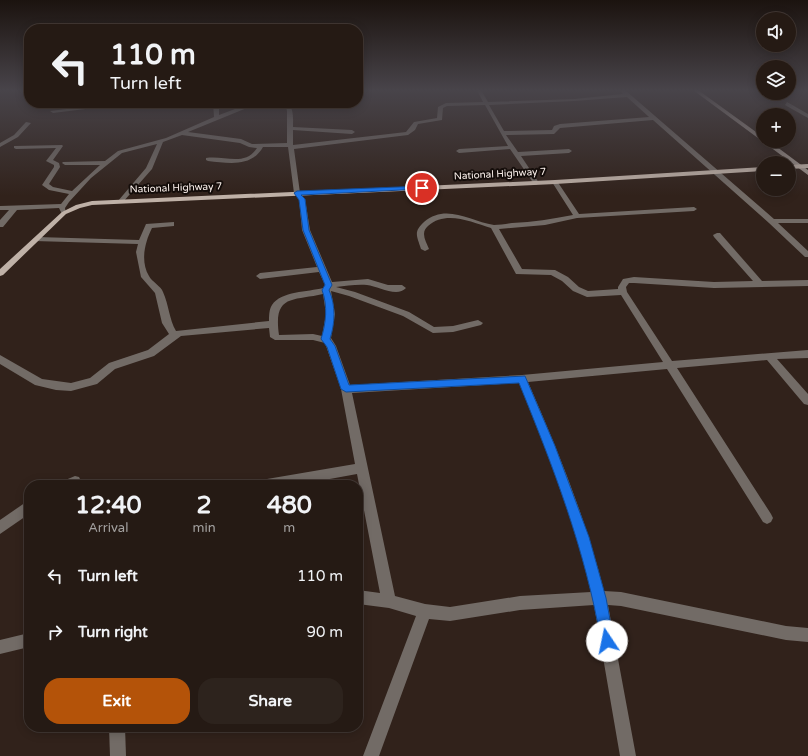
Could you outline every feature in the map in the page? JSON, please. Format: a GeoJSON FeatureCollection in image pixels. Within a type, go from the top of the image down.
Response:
{"type":"FeatureCollection","features":[{"type":"Feature","properties":{"kind":"main road"},"geometry":{"type":"LineString","coordinates":[[744,125],[756,134]]}},
{"type":"Feature","properties":{"kind":"main road"},"geometry":{"type":"LineString","coordinates":[[775,148],[808,173]]}},
{"type":"Feature","properties":{"kind":"main road"},"geometry":{"type":"LineString","coordinates":[[796,166],[808,166]]}},
{"type":"Feature","properties":{"kind":"main road","name":"National Highway 7"},"geometry":{"type":"LineString","coordinates":[[0,273],[37,239],[63,209],[85,204],[121,201],[536,183],[756,169]]}},
{"type":"Feature","properties":{"kind":"street"},"geometry":{"type":"LineString","coordinates":[[0,145],[16,136],[26,125]]}},
{"type":"Feature","properties":{"kind":"street"},"geometry":{"type":"LineString","coordinates":[[0,208],[15,207],[63,209],[74,192],[104,163],[120,152],[161,141],[197,125]]}},
{"type":"Feature","properties":{"kind":"street"},"geometry":{"type":"LineString","coordinates":[[180,133],[241,141],[251,146],[291,146],[335,143],[348,139],[408,133],[415,125]]}},
{"type":"Feature","properties":{"kind":"street"},"geometry":{"type":"LineString","coordinates":[[498,125],[536,183]]}},
{"type":"Feature","properties":{"kind":"street"},"geometry":{"type":"LineString","coordinates":[[503,133],[554,132],[556,127],[568,125]]}},
{"type":"Feature","properties":{"kind":"street"},"geometry":{"type":"LineString","coordinates":[[661,125],[772,221],[808,255]]}},
{"type":"Feature","properties":{"kind":"street"},"geometry":{"type":"LineString","coordinates":[[326,339],[330,325],[329,299],[322,269],[306,230],[302,199],[297,193],[289,128],[352,132]]}},
{"type":"Feature","properties":{"kind":"street"},"geometry":{"type":"LineString","coordinates":[[121,201],[149,169],[161,141]]}},
{"type":"Feature","properties":{"kind":"street"},"geometry":{"type":"LineString","coordinates":[[16,147],[60,146],[49,161],[57,164],[57,167],[45,185],[51,189],[74,192]]}},
{"type":"Feature","properties":{"kind":"street"},"geometry":{"type":"LineString","coordinates":[[208,159],[246,160],[255,155],[260,147]]}},
{"type":"Feature","properties":{"kind":"street"},"geometry":{"type":"LineString","coordinates":[[459,151],[512,147]]}},
{"type":"Feature","properties":{"kind":"street"},"geometry":{"type":"LineString","coordinates":[[517,154],[569,151]]}},
{"type":"Feature","properties":{"kind":"street"},"geometry":{"type":"LineString","coordinates":[[65,163],[104,163]]}},
{"type":"Feature","properties":{"kind":"street"},"geometry":{"type":"LineString","coordinates":[[555,182],[577,216]]}},
{"type":"Feature","properties":{"kind":"street"},"geometry":{"type":"LineString","coordinates":[[0,225],[15,207]]}},
{"type":"Feature","properties":{"kind":"street"},"geometry":{"type":"LineString","coordinates":[[425,249],[420,233],[421,229],[436,217],[462,217],[494,227],[545,223],[577,216],[694,209]]}},
{"type":"Feature","properties":{"kind":"street"},"geometry":{"type":"LineString","coordinates":[[772,221],[808,222]]}},
{"type":"Feature","properties":{"kind":"street"},"geometry":{"type":"LineString","coordinates":[[171,224],[149,226],[142,242],[140,252],[145,277],[159,292],[166,323],[174,335]]}},
{"type":"Feature","properties":{"kind":"street"},"geometry":{"type":"LineString","coordinates":[[494,227],[519,272],[552,272],[565,279],[576,289],[587,294],[623,292]]}},
{"type":"Feature","properties":{"kind":"street"},"geometry":{"type":"LineString","coordinates":[[717,235],[760,284]]}},
{"type":"Feature","properties":{"kind":"street"},"geometry":{"type":"LineString","coordinates":[[37,239],[142,242]]}},
{"type":"Feature","properties":{"kind":"street"},"geometry":{"type":"LineString","coordinates":[[260,276],[322,269]]}},
{"type":"Feature","properties":{"kind":"street"},"geometry":{"type":"LineString","coordinates":[[767,518],[623,292],[623,283],[634,280],[700,285],[808,283]]}},
{"type":"Feature","properties":{"kind":"street"},"geometry":{"type":"LineString","coordinates":[[389,601],[346,389],[331,346],[326,339],[312,337],[275,337],[272,324],[275,307],[282,301],[327,288],[368,282],[388,288],[402,288]]}},
{"type":"Feature","properties":{"kind":"street"},"geometry":{"type":"LineString","coordinates":[[327,288],[352,294],[406,314],[433,330],[453,329],[478,323]]}},
{"type":"Feature","properties":{"kind":"street"},"geometry":{"type":"LineString","coordinates":[[0,359],[39,382],[56,386],[72,387],[93,381],[112,366],[151,353],[174,335],[207,329],[272,324]]}},
{"type":"Feature","properties":{"kind":"street"},"geometry":{"type":"LineString","coordinates":[[346,389],[522,379],[769,356],[808,354]]}},
{"type":"Feature","properties":{"kind":"street"},"geometry":{"type":"LineString","coordinates":[[769,356],[808,401]]}},
{"type":"Feature","properties":{"kind":"street"},"geometry":{"type":"LineString","coordinates":[[522,379],[550,446],[583,537],[600,598],[628,756]]}},
{"type":"Feature","properties":{"kind":"street"},"geometry":{"type":"LineString","coordinates":[[295,480],[362,468]]}},
{"type":"Feature","properties":{"kind":"street"},"geometry":{"type":"LineString","coordinates":[[0,528],[24,510]]}},
{"type":"Feature","properties":{"kind":"street"},"geometry":{"type":"LineString","coordinates":[[363,598],[389,601],[425,611],[450,614],[520,602],[600,598],[621,599],[786,633],[808,635]]}},
{"type":"Feature","properties":{"kind":"street"},"geometry":{"type":"LineString","coordinates":[[371,756],[425,611]]}},
{"type":"Feature","properties":{"kind":"street"},"geometry":{"type":"LineString","coordinates":[[0,647],[24,641]]}},
{"type":"Feature","properties":{"kind":"street"},"geometry":{"type":"LineString","coordinates":[[116,732],[118,756]]}},
{"type":"Feature","properties":{"kind":"route"},"geometry":{"type":"LineString","coordinates":[[422,188],[297,193],[302,199],[304,221],[310,242],[319,259],[328,285],[326,290],[329,299],[330,325],[326,339],[331,346],[346,389],[522,379],[550,446],[583,537],[600,598],[607,641]]}}]}
